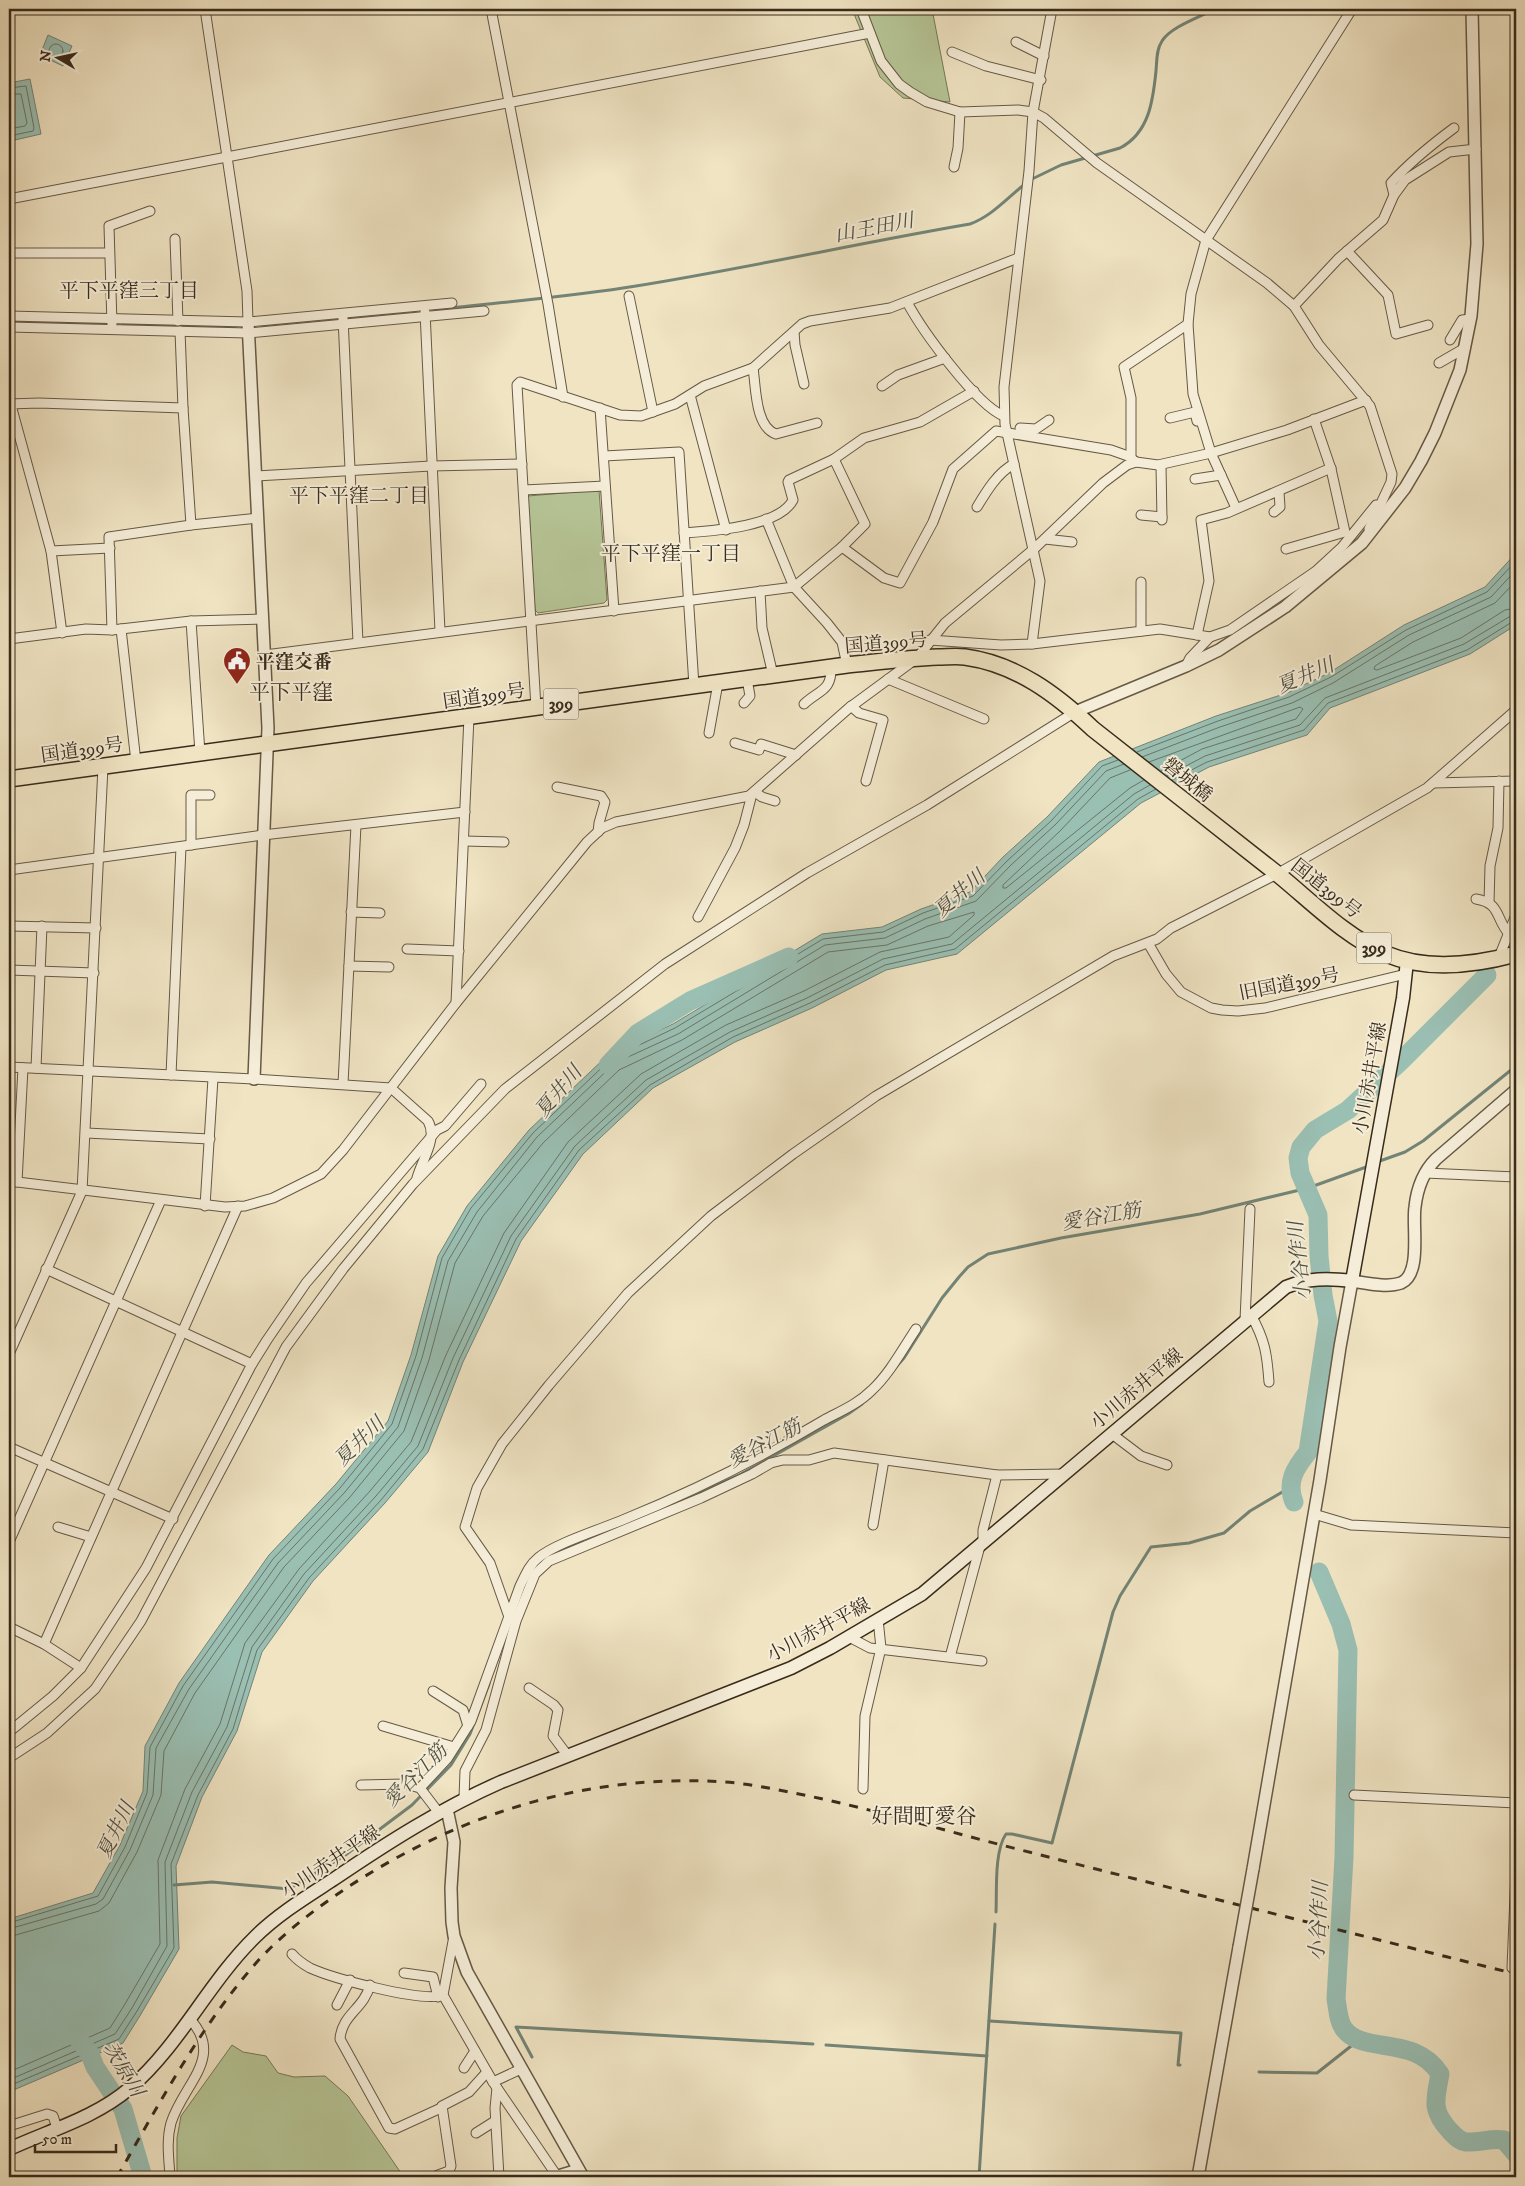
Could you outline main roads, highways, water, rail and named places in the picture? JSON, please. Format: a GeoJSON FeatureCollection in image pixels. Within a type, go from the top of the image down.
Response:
{"type":"FeatureCollection","features":[{"type":"Feature","properties":{"kind":"highway","name":"国道399号"},"geometry":{"type":"LineString","coordinates":[[9,779],[718,682],[917,658],[963,656],[996,663],[1023,674],[1075,712],[1093,729]]}},
{"type":"Feature","properties":{"kind":"highway","name":"磐城橋"},"geometry":{"type":"LineString","coordinates":[[1093,729],[1258,861]]}},
{"type":"Feature","properties":{"kind":"highway","name":"国道399号"},"geometry":{"type":"LineString","coordinates":[[1258,861],[1362,941],[1387,954],[1406,968],[1459,964],[1516,954]]}},
{"type":"Feature","properties":{"kind":"main road","name":"小川赤井平線"},"geometry":{"type":"LineString","coordinates":[[9,2149],[107,2104],[130,2088],[150,2068],[241,1951],[268,1925],[346,1871],[464,1798],[791,1668],[849,1637],[922,1594],[1286,1287],[1306,1279],[1352,1281],[1403,998],[1406,968]]}},
{"type":"Feature","properties":{"kind":"water"},"geometry":{"type":"Polygon","coordinates":[[[48,35],[72,46],[63,66],[40,55],[48,35]]]}},
{"type":"Feature","properties":{"kind":"water"},"geometry":{"type":"Polygon","coordinates":[[[30,79],[41,134],[15,140],[9,109],[9,83],[30,79]]]}},
{"type":"Feature","properties":{"kind":"water"},"geometry":{"type":"Polygon","coordinates":[[[1516,553],[1516,625],[1470,654],[1330,708],[1307,735],[1209,767],[1141,803],[957,954],[886,970],[812,1008],[735,1042],[653,1088],[583,1154],[521,1241],[463,1362],[428,1452],[385,1503],[313,1581],[262,1652],[237,1731],[202,1797],[176,1866],[179,1949],[141,2014],[123,2043],[9,2092],[9,1919],[93,1893],[120,1845],[143,1791],[145,1746],[179,1683],[269,1555],[336,1484],[388,1421],[411,1355],[438,1256],[467,1206],[529,1130],[609,1054],[673,1024],[822,934],[882,927],[921,909],[970,892],[1003,857],[1047,817],[1099,762],[1216,716],[1287,693],[1329,673],[1404,625],[1485,587],[1516,553]]]}},
{"type":"Feature","properties":{"kind":"waterway","name":"山王田川"},"geometry":{"type":"LineString","coordinates":[[1030,180],[1061,165],[1120,148],[1130,142],[1148,115],[1160,44],[1166,36],[1178,27],[1215,9]]}},
{"type":"Feature","properties":{"kind":"waterway","name":"山王田川"},"geometry":{"type":"LineString","coordinates":[[434,310],[636,286],[970,224],[992,212],[1025,184]]}},
{"type":"Feature","properties":{"kind":"waterway","name":"山王田川"},"geometry":{"type":"LineString","coordinates":[[349,318],[416,312]]}},
{"type":"Feature","properties":{"kind":"waterway","name":"山王田川"},"geometry":{"type":"LineString","coordinates":[[262,327],[336,319]]}},
{"type":"Feature","properties":{"kind":"waterway","name":"山王田川"},"geometry":{"type":"LineString","coordinates":[[9,321],[105,324]]}},
{"type":"Feature","properties":{"kind":"waterway","name":"山王田川"},"geometry":{"type":"LineString","coordinates":[[123,325],[235,328]]}},
{"type":"Feature","properties":{"kind":"waterway","name":"夏井川"},"geometry":{"type":"LineString","coordinates":[[608,1065],[638,1033],[690,1001],[789,957]]}},
{"type":"Feature","properties":{"kind":"waterway","name":"小谷作川"},"geometry":{"type":"LineString","coordinates":[[1294,1502],[1291,1482],[1299,1464],[1308,1452],[1328,1321],[1319,1256],[1318,1215],[1300,1173],[1298,1158],[1301,1147],[1315,1130],[1348,1110],[1401,1061],[1487,975]]}},
{"type":"Feature","properties":{"kind":"waterway","name":"愛谷江筋"},"geometry":{"type":"LineString","coordinates":[[1377,1162],[1405,1152],[1423,1141],[1516,1066]]}},
{"type":"Feature","properties":{"kind":"waterway","name":"愛谷江筋"},"geometry":{"type":"LineString","coordinates":[[895,1368],[904,1358],[942,1298],[959,1277],[968,1267],[988,1254],[1061,1238],[1200,1214],[1308,1188],[1369,1166]]}},
{"type":"Feature","properties":{"kind":"waterway","name":"愛谷江筋"},"geometry":{"type":"LineString","coordinates":[[642,1518],[741,1474],[848,1414],[862,1404]]}},
{"type":"Feature","properties":{"kind":"waterway"},"geometry":{"type":"LineString","coordinates":[[996,1912],[998,1861],[1002,1841],[1006,1834],[1052,1843],[1113,1612],[1120,1596],[1151,1547],[1189,1543],[1224,1533],[1250,1511],[1284,1491],[1290,1492]]}},
{"type":"Feature","properties":{"kind":"waterway","name":"愛谷江筋"},"geometry":{"type":"LineString","coordinates":[[535,1569],[539,1563],[550,1555],[583,1542]]}},
{"type":"Feature","properties":{"kind":"waterway","name":"小谷作川"},"geometry":{"type":"LineString","coordinates":[[1319,1572],[1341,1624],[1348,1650],[1344,1857],[1336,1999],[1340,2022],[1344,2029],[1353,2037],[1404,2049],[1417,2054],[1429,2062],[1440,2074],[1436,2098],[1437,2111],[1444,2124],[1457,2138],[1466,2142],[1504,2140],[1516,2154]]}},
{"type":"Feature","properties":{"kind":"waterway","name":"愛谷江筋"},"geometry":{"type":"LineString","coordinates":[[174,1885],[212,1882],[289,1889],[344,1856],[412,1805],[451,1765],[470,1734],[489,1684]]}},
{"type":"Feature","properties":{"kind":"waterway"},"geometry":{"type":"LineString","coordinates":[[979,2177],[995,1924]]}},
{"type":"Feature","properties":{"kind":"waterway"},"geometry":{"type":"LineString","coordinates":[[989,2021],[1181,2033],[1178,2065],[1180,2065]]}},
{"type":"Feature","properties":{"kind":"waterway"},"geometry":{"type":"LineString","coordinates":[[532,2057],[516,2027],[813,2044]]}},
{"type":"Feature","properties":{"kind":"waterway","name":"茨原川"},"geometry":{"type":"LineString","coordinates":[[76,2036],[90,2054],[95,2067],[123,2109],[143,2177]]}},
{"type":"Feature","properties":{"kind":"waterway"},"geometry":{"type":"LineString","coordinates":[[1259,2072],[1317,2073],[1360,2039]]}},
{"type":"Feature","properties":{"kind":"waterway"},"geometry":{"type":"LineString","coordinates":[[826,2045],[987,2056]]}},
{"type":"Feature","properties":{"kind":"railway"},"geometry":{"type":"LineString","coordinates":[[117,2177],[181,2067],[217,2013],[266,1952],[311,1913],[348,1887],[391,1861],[435,1838],[481,1819],[528,1803],[576,1792],[625,1784],[674,1781],[725,1782],[804,1795],[859,1807],[1083,1866],[1516,1974]]}},
{"type":"Feature","properties":{"kind":"place","name":"平窪交番"},"geometry":{"type":"Point","coordinates":[237,685]}},
{"type":"Feature","properties":{"kind":"district","name":"平下平窪三丁目"},"geometry":{"type":"Point","coordinates":[129,290]}},
{"type":"Feature","properties":{"kind":"district","name":"平下平窪二丁目"},"geometry":{"type":"Point","coordinates":[359,495]}},
{"type":"Feature","properties":{"kind":"district","name":"平下平窪一丁目"},"geometry":{"type":"Point","coordinates":[671,553]}},
{"type":"Feature","properties":{"kind":"district","name":"平下平窪"},"geometry":{"type":"Point","coordinates":[291,692]}},
{"type":"Feature","properties":{"kind":"district","name":"好間町愛谷"},"geometry":{"type":"Point","coordinates":[924,1816]}}]}
